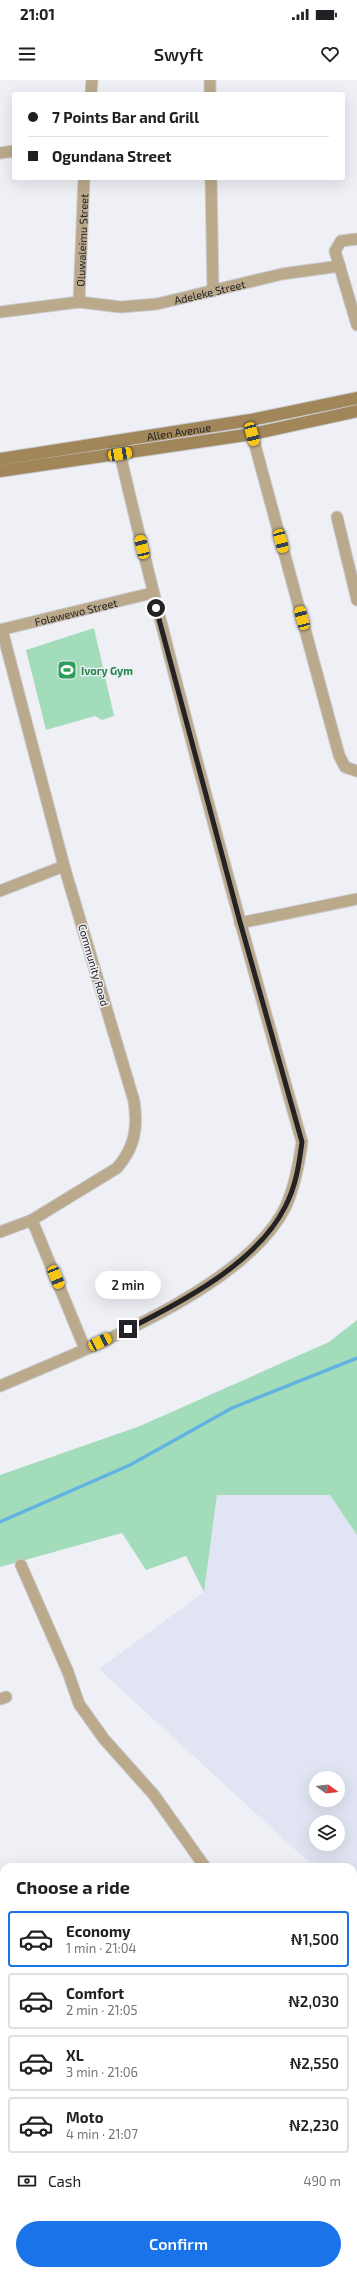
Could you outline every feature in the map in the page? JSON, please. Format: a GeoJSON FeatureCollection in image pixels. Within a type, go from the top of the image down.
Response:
{"type":"FeatureCollection","features":[{"type":"Feature","properties":{"kind":"main road","name":"Allen Avenue"},"geometry":{"type":"LineString","coordinates":[[0,459],[251,420],[357,398]]}},
{"type":"Feature","properties":{"kind":"main road","name":"Allen Avenue"},"geometry":{"type":"LineString","coordinates":[[0,471],[252,434],[357,411]]}},
{"type":"Feature","properties":{"kind":"street"},"geometry":{"type":"LineString","coordinates":[[91,92],[92,80]]}},
{"type":"Feature","properties":{"kind":"street"},"geometry":{"type":"LineString","coordinates":[[210,80],[210,92]]}},
{"type":"Feature","properties":{"kind":"street"},"geometry":{"type":"LineString","coordinates":[[0,153],[12,151]]}},
{"type":"Feature","properties":{"kind":"street","name":"Oluwaleimu Street"},"geometry":{"type":"LineString","coordinates":[[79,302],[84,180]]}},
{"type":"Feature","properties":{"kind":"street"},"geometry":{"type":"LineString","coordinates":[[211,180],[213,291]]}},
{"type":"Feature","properties":{"kind":"street"},"geometry":{"type":"LineString","coordinates":[[357,239],[341,241],[337,245],[335,251],[357,325]]}},
{"type":"Feature","properties":{"kind":"street","name":"Adeleke Street"},"geometry":{"type":"LineString","coordinates":[[0,312],[79,302],[121,307],[157,304],[282,274],[340,266]]}},
{"type":"Feature","properties":{"kind":"street"},"geometry":{"type":"LineString","coordinates":[[252,434],[339,756],[345,767],[357,771]]}},
{"type":"Feature","properties":{"kind":"street"},"geometry":{"type":"LineString","coordinates":[[0,1386],[85,1349],[170,1308],[226,1272],[263,1239],[285,1207],[298,1173],[302,1142],[240,922],[152,593],[120,454]]}},
{"type":"Feature","properties":{"kind":"street"},"geometry":{"type":"LineString","coordinates":[[337,517],[357,600]]}},
{"type":"Feature","properties":{"kind":"street","name":"Folawewo Street"},"geometry":{"type":"LineString","coordinates":[[1,630],[152,593]]}},
{"type":"Feature","properties":{"kind":"street","name":"Community Road"},"geometry":{"type":"LineString","coordinates":[[0,1232],[32,1220],[117,1168],[127,1156],[134,1138],[137,1119],[134,1101],[64,866],[1,630]]}},
{"type":"Feature","properties":{"kind":"street"},"geometry":{"type":"LineString","coordinates":[[0,891],[64,866]]}},
{"type":"Feature","properties":{"kind":"street"},"geometry":{"type":"LineString","coordinates":[[240,922],[357,899]]}},
{"type":"Feature","properties":{"kind":"street"},"geometry":{"type":"LineString","coordinates":[[32,1220],[85,1349]]}},
{"type":"Feature","properties":{"kind":"street"},"geometry":{"type":"LineString","coordinates":[[21,1565],[68,1672],[79,1704],[104,1739],[154,1795],[202,1863]]}},
{"type":"Feature","properties":{"kind":"shaded area"},"geometry":{"type":"Polygon","coordinates":[[[217,1495],[331,1495],[357,1535],[357,1863],[310,1863],[99,1669],[204,1592],[217,1495]]]}},
{"type":"Feature","properties":{"kind":"green space","name":"Ivory Gym"},"geometry":{"type":"Polygon","coordinates":[[[94,628],[114,716],[102,720],[95,716],[46,730],[26,650],[94,628]]]}},
{"type":"Feature","properties":{"kind":"green space"},"geometry":{"type":"Polygon","coordinates":[[[357,1320],[357,1535],[330,1495],[217,1495],[204,1592],[186,1556],[146,1570],[122,1533],[0,1567],[0,1475],[140,1426],[329,1342],[357,1320]]]}},
{"type":"Feature","properties":{"kind":"waterway"},"geometry":{"type":"LineString","coordinates":[[0,1522],[130,1465],[232,1408],[357,1358]]}},
{"type":"Feature","properties":{"kind":"place","name":"Ivory Gym"},"geometry":{"type":"Point","coordinates":[67,670]}},
{"type":"Feature","properties":{"kind":"route"},"geometry":{"type":"LineString","coordinates":[[128,1329],[170,1308],[226,1272],[263,1239],[285,1207],[298,1173],[302,1142],[240,922],[156,608]]}}]}
